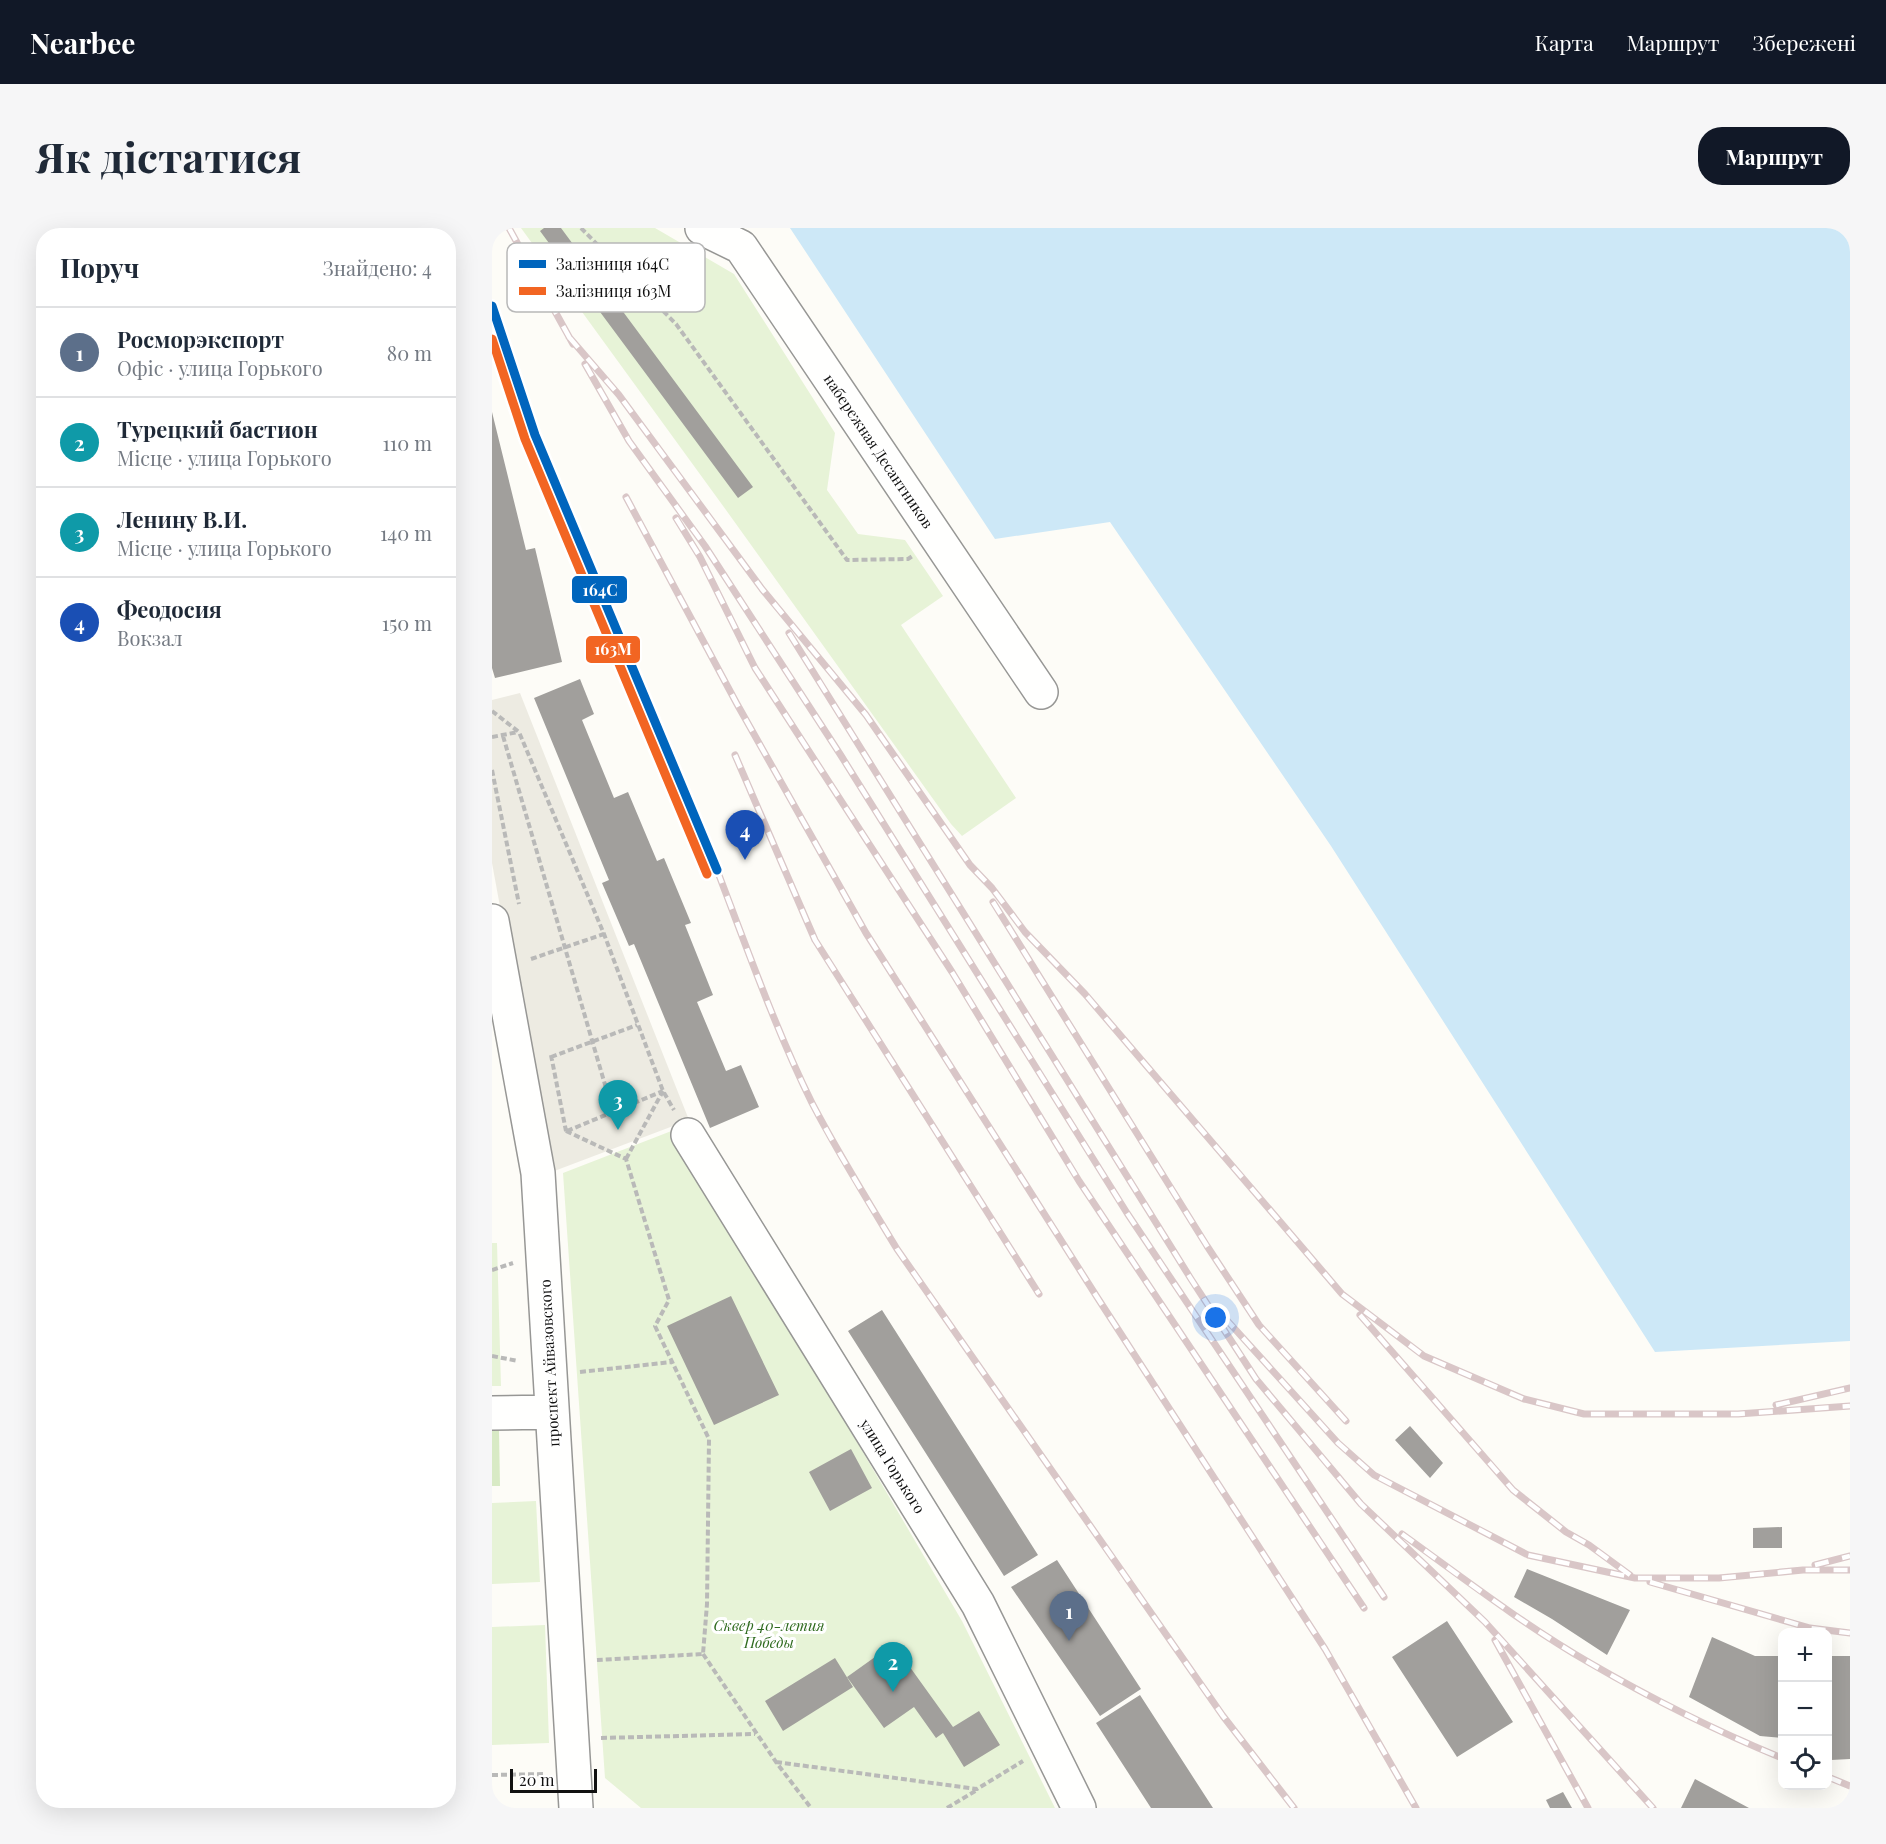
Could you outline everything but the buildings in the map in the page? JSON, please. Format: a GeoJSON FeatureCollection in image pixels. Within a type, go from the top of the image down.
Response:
{"type":"FeatureCollection","features":[{"type":"Feature","properties":{"kind":"street","name":"набережная Десантников"},"geometry":{"type":"LineString","coordinates":[[702,228],[741,247],[1041,692]]}},
{"type":"Feature","properties":{"kind":"street","name":"проспект Айвазовского"},"geometry":{"type":"LineString","coordinates":[[492,921],[537,1173],[576,1808]]}},
{"type":"Feature","properties":{"kind":"street","name":"улица Горького"},"geometry":{"type":"LineString","coordinates":[[688,1135],[978,1604],[1079,1808]]}},
{"type":"Feature","properties":{"kind":"street"},"geometry":{"type":"LineString","coordinates":[[492,1413],[552,1412]]}},
{"type":"Feature","properties":{"kind":"path"},"geometry":{"type":"LineString","coordinates":[[581,228],[596,243]]}},
{"type":"Feature","properties":{"kind":"path"},"geometry":{"type":"LineString","coordinates":[[664,312],[676,324],[847,560],[908,559],[940,541]]}},
{"type":"Feature","properties":{"kind":"path"},"geometry":{"type":"LineString","coordinates":[[492,711],[519,732],[604,934],[663,1090],[626,1159],[669,1300],[655,1326],[709,1439],[707,1604],[703,1654],[756,1734],[811,1808]]}},
{"type":"Feature","properties":{"kind":"path"},"geometry":{"type":"LineString","coordinates":[[492,737],[519,732]]}},
{"type":"Feature","properties":{"kind":"path"},"geometry":{"type":"LineString","coordinates":[[503,736],[613,1112]]}},
{"type":"Feature","properties":{"kind":"path"},"geometry":{"type":"LineString","coordinates":[[531,959],[604,934]]}},
{"type":"Feature","properties":{"kind":"path"},"geometry":{"type":"LineString","coordinates":[[551,1057],[638,1025]]}},
{"type":"Feature","properties":{"kind":"path"},"geometry":{"type":"LineString","coordinates":[[626,1159],[566,1131],[663,1090]]}},
{"type":"Feature","properties":{"kind":"path"},"geometry":{"type":"LineString","coordinates":[[550,1375],[672,1362]]}},
{"type":"Feature","properties":{"kind":"path"},"geometry":{"type":"LineString","coordinates":[[567,1662],[703,1654]]}},
{"type":"Feature","properties":{"kind":"path"},"geometry":{"type":"LineString","coordinates":[[572,1739],[756,1734]]}},
{"type":"Feature","properties":{"kind":"path"},"geometry":{"type":"LineString","coordinates":[[947,1808],[1048,1746]]}},
{"type":"Feature","properties":{"kind":"path"},"geometry":{"type":"LineString","coordinates":[[776,1762],[977,1789]]}},
{"type":"Feature","properties":{"kind":"path"},"geometry":{"type":"LineString","coordinates":[[492,1775],[574,1773]]}},
{"type":"Feature","properties":{"kind":"green space"},"geometry":{"type":"Polygon","coordinates":[[[521,228],[655,228],[681,243],[532,243],[521,228]]]}},
{"type":"Feature","properties":{"kind":"green space"},"geometry":{"type":"Polygon","coordinates":[[[705,257],[734,274],[835,433],[827,490],[858,534],[905,540],[943,596],[901,625],[1016,798],[962,836],[951,824],[582,312],[705,312],[705,257]]]}},
{"type":"Feature","properties":{"kind":"green space","name":"Сквер 40-летия Победы"},"geometry":{"type":"Polygon","coordinates":[[[674,1130],[962,1621],[1055,1808],[641,1808],[605,1778],[563,1173],[674,1130]]]}},
{"type":"Feature","properties":{"kind":"green space"},"geometry":{"type":"Polygon","coordinates":[[[492,1243],[497,1243],[501,1386],[492,1386],[492,1243]]]}},
{"type":"Feature","properties":{"kind":"green space"},"geometry":{"type":"Polygon","coordinates":[[[492,1430],[499,1430],[500,1486],[492,1486],[492,1430]]]}},
{"type":"Feature","properties":{"kind":"green space"},"geometry":{"type":"Polygon","coordinates":[[[536,1501],[540,1582],[492,1584],[492,1503],[536,1501]]]}},
{"type":"Feature","properties":{"kind":"green space"},"geometry":{"type":"Polygon","coordinates":[[[545,1625],[549,1743],[492,1745],[492,1627],[545,1625]]]}},
{"type":"Feature","properties":{"kind":"shaded area"},"geometry":{"type":"Polygon","coordinates":[[[520,693],[689,1120],[549,1173],[492,863],[492,700],[520,693]]]}},
{"type":"Feature","properties":{"kind":"water"},"geometry":{"type":"Polygon","coordinates":[[[790,228],[1850,228],[1850,1341],[1655,1352],[1331,846],[1110,522],[995,539],[790,228]]]}},
{"type":"Feature","properties":{"kind":"railway"},"geometry":{"type":"LineString","coordinates":[[509,228],[517,243]]}},
{"type":"Feature","properties":{"kind":"railway"},"geometry":{"type":"LineString","coordinates":[[555,312],[573,344]]}},
{"type":"Feature","properties":{"kind":"railway"},"geometry":{"type":"LineString","coordinates":[[569,337],[619,395],[762,589],[866,715],[970,865],[992,888],[1025,932],[1085,994],[1342,1294],[1424,1356],[1524,1399],[1584,1414],[1738,1414],[1850,1406]]}},
{"type":"Feature","properties":{"kind":"railway"},"geometry":{"type":"LineString","coordinates":[[585,364],[629,441],[705,546],[840,754],[1127,1213],[1384,1597]]}},
{"type":"Feature","properties":{"kind":"railway"},"geometry":{"type":"LineString","coordinates":[[626,497],[737,704],[866,933],[1097,1297],[1325,1649],[1416,1808]]}},
{"type":"Feature","properties":{"kind":"railway"},"geometry":{"type":"LineString","coordinates":[[676,518],[700,557],[755,668],[952,972],[1079,1181],[1364,1608]]}},
{"type":"Feature","properties":{"kind":"railway"},"geometry":{"type":"LineString","coordinates":[[789,633],[1191,1279],[1256,1379],[1361,1504],[1485,1622],[1653,1808]]}},
{"type":"Feature","properties":{"kind":"railway"},"geometry":{"type":"LineString","coordinates":[[735,755],[815,940],[1039,1294]]}},
{"type":"Feature","properties":{"kind":"railway"},"geometry":{"type":"LineString","coordinates":[[717,870],[762,988],[812,1103],[897,1249],[1223,1716],[1294,1808]]}},
{"type":"Feature","properties":{"kind":"railway"},"geometry":{"type":"LineString","coordinates":[[993,902],[1207,1246],[1259,1325],[1346,1421]]}},
{"type":"Feature","properties":{"kind":"railway"},"geometry":{"type":"LineString","coordinates":[[1360,1315],[1513,1490],[1566,1532],[1589,1545],[1630,1575]]}},
{"type":"Feature","properties":{"kind":"railway"},"geometry":{"type":"LineString","coordinates":[[1224,1317],[1338,1443],[1374,1475],[1528,1555],[1635,1578],[1719,1578],[1803,1570],[1850,1570]]}},
{"type":"Feature","properties":{"kind":"railway"},"geometry":{"type":"LineString","coordinates":[[1776,1405],[1850,1388]]}},
{"type":"Feature","properties":{"kind":"railway"},"geometry":{"type":"LineString","coordinates":[[1402,1534],[1518,1617],[1590,1663],[1684,1714],[1778,1756]]}},
{"type":"Feature","properties":{"kind":"railway"},"geometry":{"type":"LineString","coordinates":[[1815,1565],[1850,1556]]}},
{"type":"Feature","properties":{"kind":"railway"},"geometry":{"type":"LineString","coordinates":[[1650,1582],[1810,1628],[1850,1633]]}},
{"type":"Feature","properties":{"kind":"railway"},"geometry":{"type":"LineString","coordinates":[[1495,1640],[1588,1808]]}},
{"type":"Feature","properties":{"kind":"railway"},"geometry":{"type":"LineString","coordinates":[[1832,1779],[1850,1786]]}},
{"type":"Feature","properties":{"kind":"rail line","name":"164С"},"geometry":{"type":"LineString","coordinates":[[492,306],[535,435],[717,870]]}},
{"type":"Feature","properties":{"kind":"rail line","name":"163М"},"geometry":{"type":"LineString","coordinates":[[492,339],[525,439],[707,874]]}},
{"type":"Feature","properties":{"kind":"place","name":"Феодосия"},"geometry":{"type":"Point","coordinates":[745,860]}},
{"type":"Feature","properties":{"kind":"place","name":"Ленину В.И."},"geometry":{"type":"Point","coordinates":[618,1130]}},
{"type":"Feature","properties":{"kind":"place","name":"Росморэкспорт"},"geometry":{"type":"Point","coordinates":[1069,1641]}},
{"type":"Feature","properties":{"kind":"place","name":"Турецкий бастион"},"geometry":{"type":"Point","coordinates":[893,1692]}}]}
